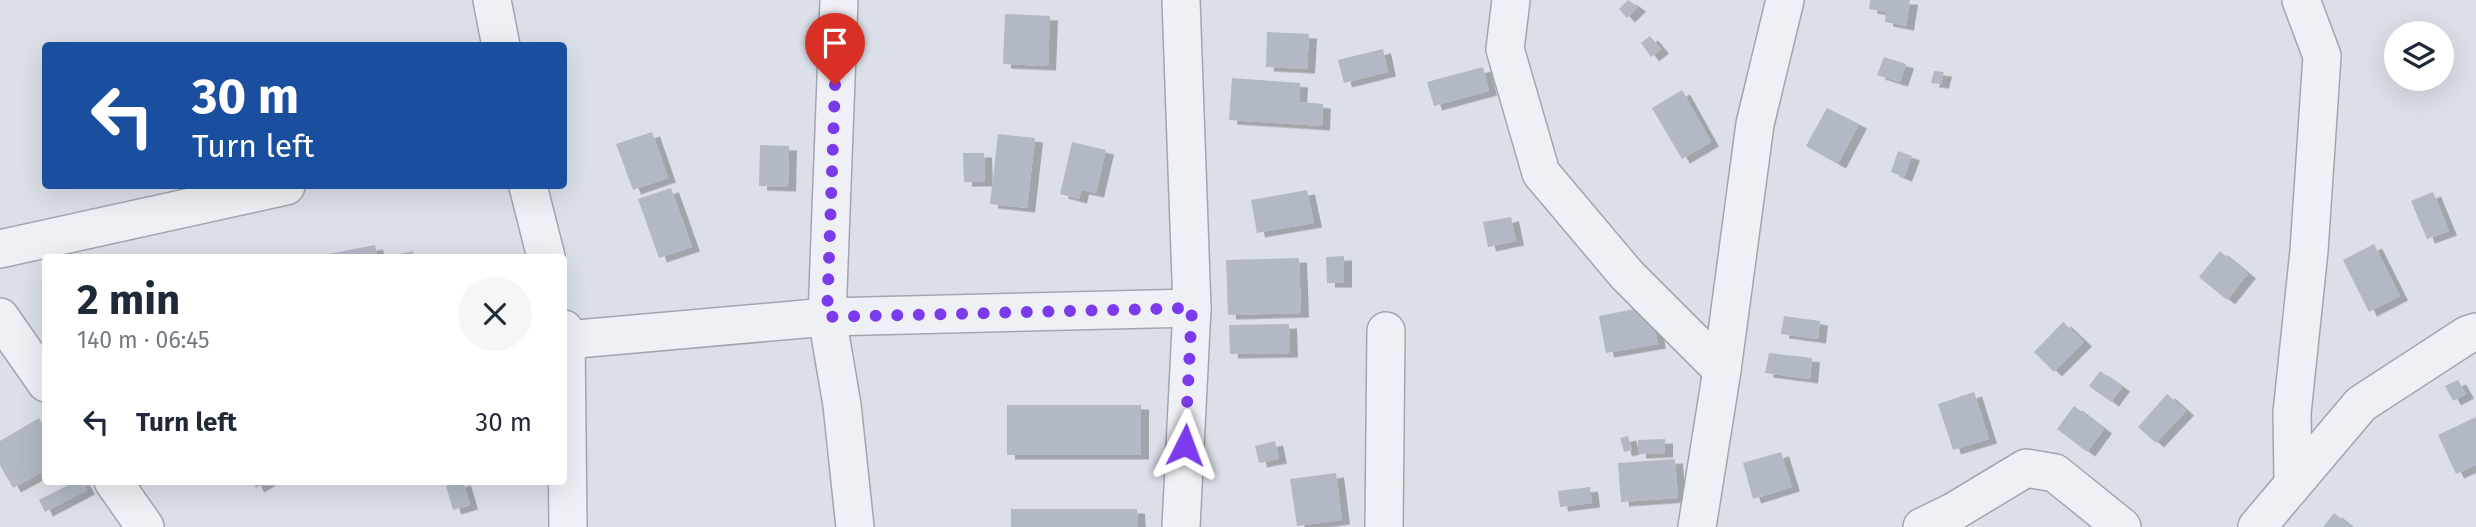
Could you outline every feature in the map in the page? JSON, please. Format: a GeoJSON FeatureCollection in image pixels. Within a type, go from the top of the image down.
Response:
{"type":"FeatureCollection","features":[{"type":"Feature","properties":{"kind":"street"},"geometry":{"type":"LineString","coordinates":[[492,0],[499,42]]}},
{"type":"Feature","properties":{"kind":"street"},"geometry":{"type":"LineString","coordinates":[[839,0],[827,317],[842,405],[855,527]]}},
{"type":"Feature","properties":{"kind":"street"},"geometry":{"type":"LineString","coordinates":[[1181,0],[1192,308],[1181,527]]}},
{"type":"Feature","properties":{"kind":"street"},"geometry":{"type":"LineString","coordinates":[[1511,0],[1505,49],[1541,173],[1627,275],[1722,370]]}},
{"type":"Feature","properties":{"kind":"street"},"geometry":{"type":"LineString","coordinates":[[1697,527],[1722,370],[1755,124],[1785,0]]}},
{"type":"Feature","properties":{"kind":"street"},"geometry":{"type":"LineString","coordinates":[[2293,482],[2292,413],[2309,251],[2322,56],[2301,0]]}},
{"type":"Feature","properties":{"kind":"street"},"geometry":{"type":"LineString","coordinates":[[0,248],[272,189]]}},
{"type":"Feature","properties":{"kind":"street"},"geometry":{"type":"LineString","coordinates":[[529,189],[545,254]]}},
{"type":"Feature","properties":{"kind":"street"},"geometry":{"type":"LineString","coordinates":[[567,334],[827,317],[1192,308]]}},
{"type":"Feature","properties":{"kind":"street"},"geometry":{"type":"LineString","coordinates":[[0,317],[42,377]]}},
{"type":"Feature","properties":{"kind":"street"},"geometry":{"type":"LineString","coordinates":[[1384,527],[1386,331]]}},
{"type":"Feature","properties":{"kind":"street"},"geometry":{"type":"LineString","coordinates":[[2258,527],[2361,404],[2467,335],[2476,332]]}},
{"type":"Feature","properties":{"kind":"street"},"geometry":{"type":"LineString","coordinates":[[567,463],[568,527]]}},
{"type":"Feature","properties":{"kind":"street"},"geometry":{"type":"LineString","coordinates":[[1922,527],[1954,512],[2026,468],[2055,473],[2122,527]]}},
{"type":"Feature","properties":{"kind":"street"},"geometry":{"type":"LineString","coordinates":[[116,485],[145,527]]}},
{"type":"Feature","properties":{"kind":"building"},"geometry":{"type":"Polygon","coordinates":[[[1628,0],[1638,7],[1627,18],[1619,9],[1628,0]]]}},
{"type":"Feature","properties":{"kind":"building"},"geometry":{"type":"Polygon","coordinates":[[[1870,0],[1910,0],[1906,26],[1885,22],[1886,12],[1869,9],[1870,0]]]}},
{"type":"Feature","properties":{"kind":"building"},"geometry":{"type":"Polygon","coordinates":[[[1005,14],[1050,16],[1048,66],[1003,64],[1005,14]]]}},
{"type":"Feature","properties":{"kind":"building"},"geometry":{"type":"Polygon","coordinates":[[[1267,32],[1309,34],[1307,69],[1266,67],[1267,32]]]}},
{"type":"Feature","properties":{"kind":"building"},"geometry":{"type":"Polygon","coordinates":[[[1650,36],[1661,49],[1651,57],[1641,43],[1650,36]]]}},
{"type":"Feature","properties":{"kind":"building"},"geometry":{"type":"Polygon","coordinates":[[[1383,49],[1388,72],[1344,83],[1338,60],[1383,49]]]}},
{"type":"Feature","properties":{"kind":"building"},"geometry":{"type":"Polygon","coordinates":[[[1884,57],[1906,64],[1900,82],[1877,75],[1884,57]]]}},
{"type":"Feature","properties":{"kind":"building"},"geometry":{"type":"Polygon","coordinates":[[[1483,67],[1489,91],[1434,106],[1427,82],[1483,67]]]}},
{"type":"Feature","properties":{"kind":"building"},"geometry":{"type":"Polygon","coordinates":[[[1934,71],[1944,72],[1941,84],[1931,83],[1934,71]]]}},
{"type":"Feature","properties":{"kind":"building"},"geometry":{"type":"Polygon","coordinates":[[[1232,78],[1300,83],[1299,102],[1323,104],[1322,126],[1229,120],[1232,78]]]}},
{"type":"Feature","properties":{"kind":"building"},"geometry":{"type":"Polygon","coordinates":[[[1682,90],[1711,142],[1682,159],[1652,108],[1682,90]]]}},
{"type":"Feature","properties":{"kind":"building"},"geometry":{"type":"Polygon","coordinates":[[[1827,108],[1859,124],[1838,164],[1806,146],[1827,108]]]}},
{"type":"Feature","properties":{"kind":"building"},"geometry":{"type":"Polygon","coordinates":[[[652,132],[668,178],[633,190],[616,144],[652,132]]]}},
{"type":"Feature","properties":{"kind":"building"},"geometry":{"type":"Polygon","coordinates":[[[998,134],[1035,138],[1027,208],[990,204],[998,134]]]}},
{"type":"Feature","properties":{"kind":"building"},"geometry":{"type":"Polygon","coordinates":[[[1072,142],[1106,150],[1096,193],[1081,190],[1079,199],[1060,194],[1072,142]]]}},
{"type":"Feature","properties":{"kind":"building"},"geometry":{"type":"Polygon","coordinates":[[[760,145],[789,146],[788,187],[759,186],[760,145]]]}},
{"type":"Feature","properties":{"kind":"building"},"geometry":{"type":"Polygon","coordinates":[[[1898,151],[1912,156],[1904,177],[1891,172],[1898,151]]]}},
{"type":"Feature","properties":{"kind":"building"},"geometry":{"type":"Polygon","coordinates":[[[963,153],[984,153],[985,182],[964,182],[963,153]]]}},
{"type":"Feature","properties":{"kind":"building"},"geometry":{"type":"Polygon","coordinates":[[[671,188],[692,247],[659,258],[638,199],[671,188]]]}},
{"type":"Feature","properties":{"kind":"building"},"geometry":{"type":"Polygon","coordinates":[[[1307,190],[1314,223],[1257,233],[1251,200],[1307,190]]]}},
{"type":"Feature","properties":{"kind":"building"},"geometry":{"type":"Polygon","coordinates":[[[2433,192],[2449,231],[2427,239],[2411,201],[2433,192]]]}},
{"type":"Feature","properties":{"kind":"building"},"geometry":{"type":"Polygon","coordinates":[[[1511,217],[1516,241],[1488,247],[1483,222],[1511,217]]]}},
{"type":"Feature","properties":{"kind":"building"},"geometry":{"type":"Polygon","coordinates":[[[2374,244],[2400,296],[2369,312],[2343,260],[2374,244]]]}},
{"type":"Feature","properties":{"kind":"building"},"geometry":{"type":"Polygon","coordinates":[[[375,245],[377,254],[328,254],[375,245]]]}},
{"type":"Feature","properties":{"kind":"building"},"geometry":{"type":"Polygon","coordinates":[[[2220,251],[2248,274],[2227,300],[2199,277],[2220,251]]]}},
{"type":"Feature","properties":{"kind":"building"},"geometry":{"type":"Polygon","coordinates":[[[1344,256],[1344,283],[1327,283],[1326,257],[1344,256]]]}},
{"type":"Feature","properties":{"kind":"building"},"geometry":{"type":"Polygon","coordinates":[[[1299,258],[1301,313],[1228,315],[1226,260],[1299,258]]]}},
{"type":"Feature","properties":{"kind":"building"},"geometry":{"type":"Polygon","coordinates":[[[1650,306],[1658,344],[1606,353],[1599,316],[1650,306]]]}},
{"type":"Feature","properties":{"kind":"building"},"geometry":{"type":"Polygon","coordinates":[[[1784,316],[1820,321],[1818,339],[1781,334],[1784,316]]]}},
{"type":"Feature","properties":{"kind":"building"},"geometry":{"type":"Polygon","coordinates":[[[2063,322],[2084,342],[2054,372],[2034,352],[2063,322]]]}},
{"type":"Feature","properties":{"kind":"building"},"geometry":{"type":"Polygon","coordinates":[[[1289,324],[1290,353],[1230,354],[1229,325],[1289,324]]]}},
{"type":"Feature","properties":{"kind":"building"},"geometry":{"type":"Polygon","coordinates":[[[1769,353],[1812,358],[1810,379],[1765,373],[1769,353]]]}},
{"type":"Feature","properties":{"kind":"building"},"geometry":{"type":"Polygon","coordinates":[[[2100,371],[2122,387],[2111,402],[2089,386],[2100,371]]]}},
{"type":"Feature","properties":{"kind":"building"},"geometry":{"type":"Polygon","coordinates":[[[2458,380],[2466,394],[2453,401],[2445,386],[2458,380]]]}},
{"type":"Feature","properties":{"kind":"building"},"geometry":{"type":"Polygon","coordinates":[[[1974,392],[1989,439],[1953,450],[1938,404],[1974,392]]]}},
{"type":"Feature","properties":{"kind":"building"},"geometry":{"type":"Polygon","coordinates":[[[2167,394],[2186,411],[2156,443],[2138,427],[2167,394]]]}},
{"type":"Feature","properties":{"kind":"building"},"geometry":{"type":"Polygon","coordinates":[[[1007,405],[1141,405],[1141,455],[1007,455],[1007,405]]]}},
{"type":"Feature","properties":{"kind":"building"},"geometry":{"type":"Polygon","coordinates":[[[2074,406],[2104,429],[2087,452],[2057,429],[2074,406]]]}},
{"type":"Feature","properties":{"kind":"building"},"geometry":{"type":"Polygon","coordinates":[[[2476,417],[2476,465],[2456,474],[2438,435],[2476,417]]]}},
{"type":"Feature","properties":{"kind":"building"},"geometry":{"type":"Polygon","coordinates":[[[39,418],[42,423],[42,472],[13,488],[0,465],[0,441],[39,418]]]}},
{"type":"Feature","properties":{"kind":"building"},"geometry":{"type":"Polygon","coordinates":[[[1628,436],[1632,450],[1624,452],[1620,438],[1628,436]]]}},
{"type":"Feature","properties":{"kind":"building"},"geometry":{"type":"Polygon","coordinates":[[[1665,439],[1665,453],[1638,454],[1638,440],[1665,439]]]}},
{"type":"Feature","properties":{"kind":"building"},"geometry":{"type":"Polygon","coordinates":[[[1275,441],[1279,459],[1259,463],[1255,446],[1275,441]]]}},
{"type":"Feature","properties":{"kind":"building"},"geometry":{"type":"Polygon","coordinates":[[[1781,452],[1792,487],[1753,499],[1743,463],[1781,452]]]}},
{"type":"Feature","properties":{"kind":"building"},"geometry":{"type":"Polygon","coordinates":[[[1675,459],[1678,498],[1621,502],[1618,463],[1675,459]]]}},
{"type":"Feature","properties":{"kind":"building"},"geometry":{"type":"Polygon","coordinates":[[[1336,473],[1342,520],[1297,526],[1290,479],[1336,473]]]}},
{"type":"Feature","properties":{"kind":"building"},"geometry":{"type":"Polygon","coordinates":[[[68,485],[84,485],[87,490],[45,512],[39,500],[68,485]]]}},
{"type":"Feature","properties":{"kind":"building"},"geometry":{"type":"Polygon","coordinates":[[[464,485],[470,505],[453,510],[446,486],[464,485]]]}},
{"type":"Feature","properties":{"kind":"building"},"geometry":{"type":"Polygon","coordinates":[[[1590,487],[1592,503],[1560,507],[1558,491],[1590,487]]]}},
{"type":"Feature","properties":{"kind":"building"},"geometry":{"type":"Polygon","coordinates":[[[1011,509],[1137,509],[1138,527],[1011,527],[1011,509]]]}},
{"type":"Feature","properties":{"kind":"building"},"geometry":{"type":"Polygon","coordinates":[[[2334,513],[2351,527],[2323,527],[2334,513]]]}},
{"type":"Feature","properties":{"kind":"route"},"geometry":{"type":"LineString","coordinates":[[835,85],[827,317],[1192,308],[1185,445]]}}]}
